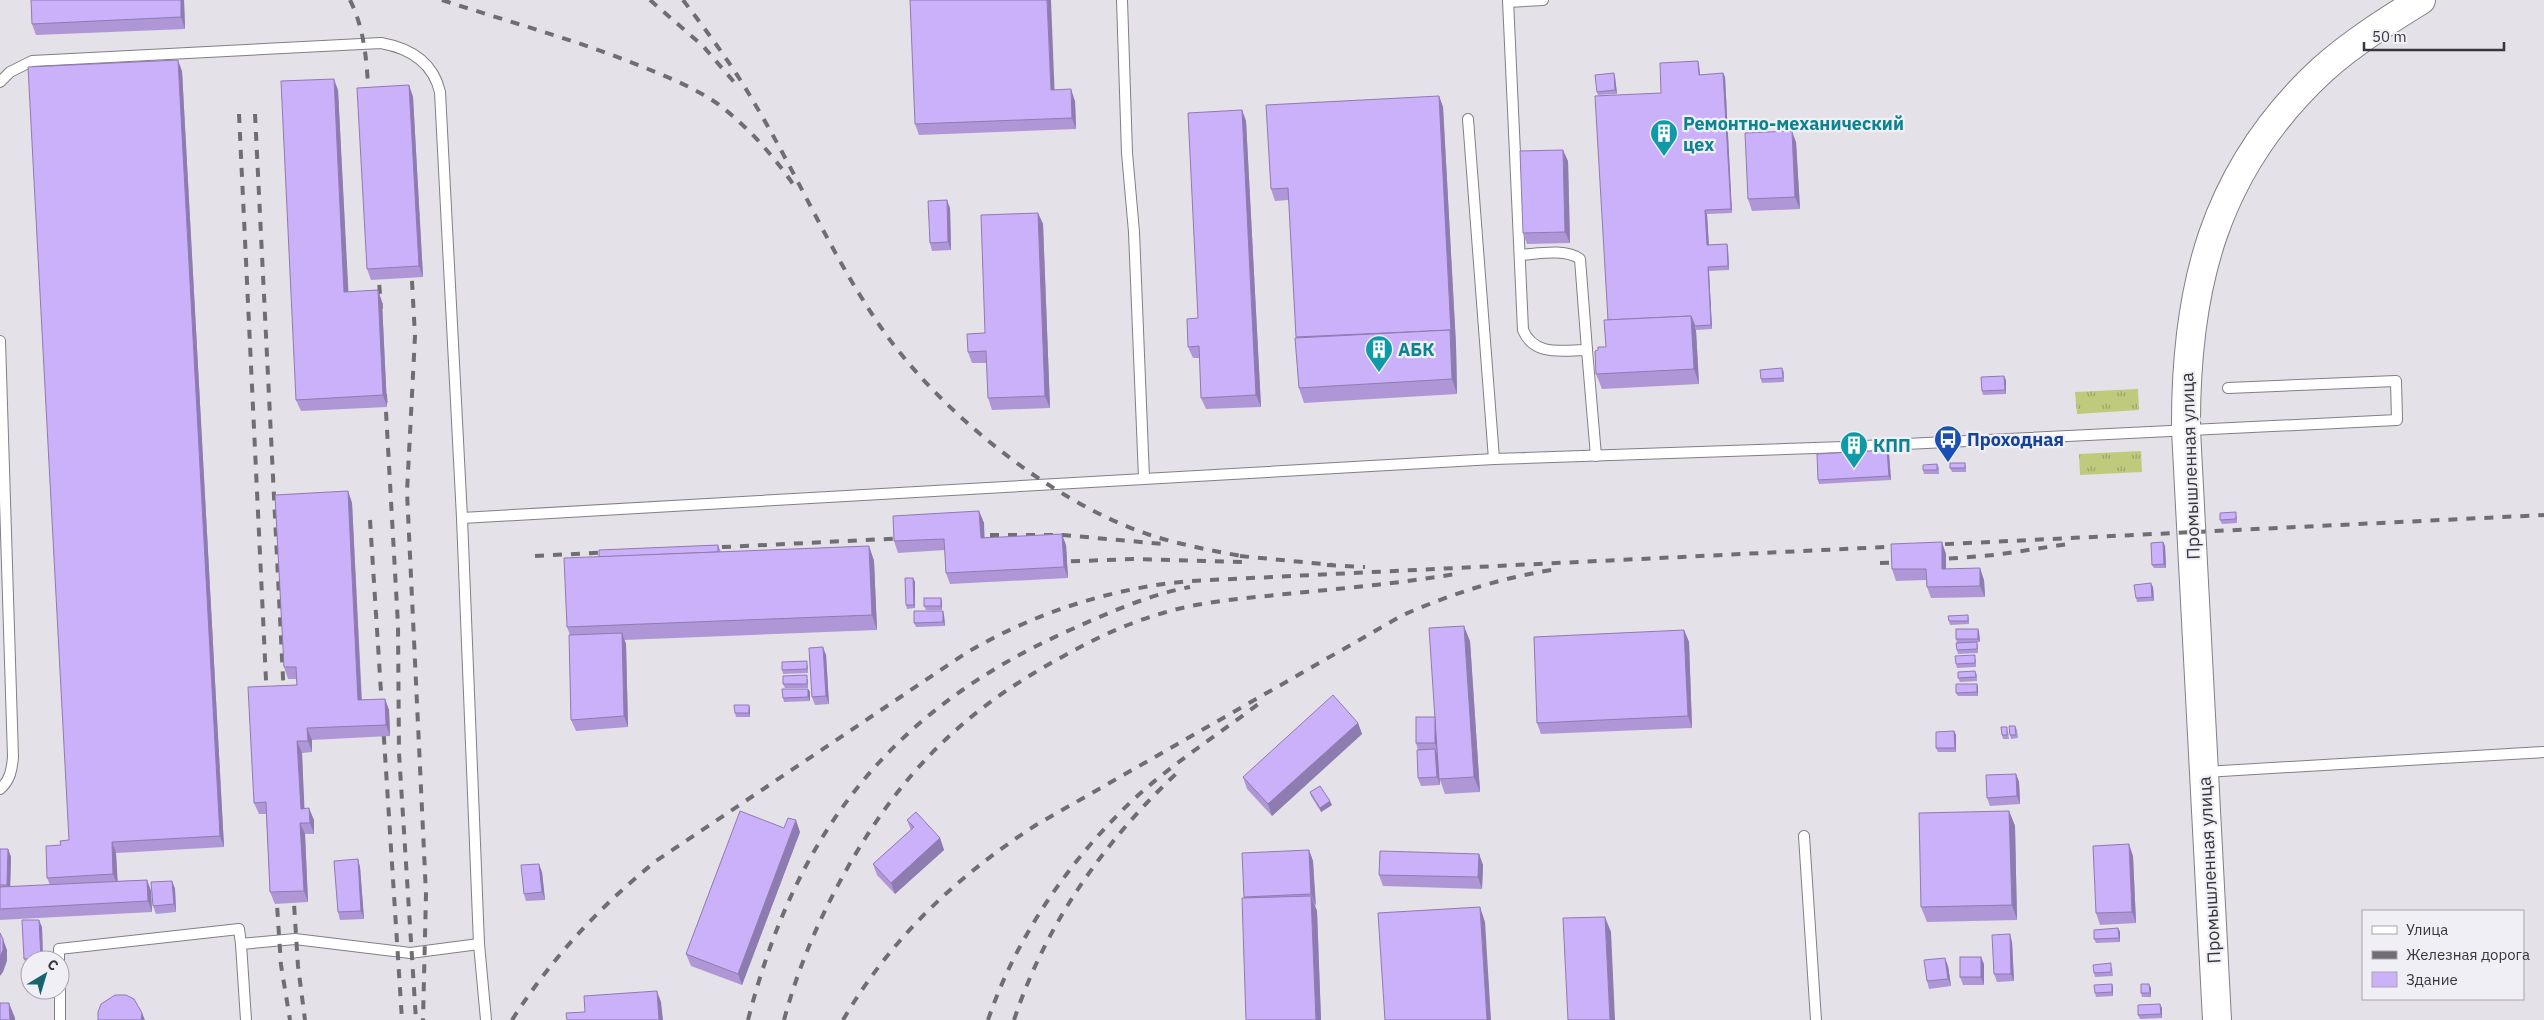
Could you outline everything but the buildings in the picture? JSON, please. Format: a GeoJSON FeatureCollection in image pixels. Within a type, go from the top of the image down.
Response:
{"type":"FeatureCollection","features":[{"type":"Feature","properties":{"kind":"street","name":"Промышленная улица"},"geometry":{"type":"LineString","coordinates":[[2217,1020],[2186,430],[2187,355],[2200,275],[2220,217],[2244,168],[2276,121],[2322,70],[2359,40],[2421,0]]}},
{"type":"Feature","properties":{"kind":"lane"},"geometry":{"type":"LineString","coordinates":[[1122,0],[1127,153],[1134,232],[1144,478]]}},
{"type":"Feature","properties":{"kind":"lane"},"geometry":{"type":"LineString","coordinates":[[1543,0],[1508,1],[1524,330],[1529,342],[1540,349],[1587,350]]}},
{"type":"Feature","properties":{"kind":"lane"},"geometry":{"type":"LineString","coordinates":[[0,82],[10,72],[32,61],[364,44],[398,47],[425,63],[433,74],[440,92],[462,518],[479,944],[486,1020]]}},
{"type":"Feature","properties":{"kind":"lane"},"geometry":{"type":"LineString","coordinates":[[1468,119],[1494,459]]}},
{"type":"Feature","properties":{"kind":"lane"},"geometry":{"type":"LineString","coordinates":[[1520,254],[1570,254],[1580,259],[1596,456]]}},
{"type":"Feature","properties":{"kind":"lane"},"geometry":{"type":"LineString","coordinates":[[0,341],[13,757],[11,772],[5,785],[0,789]]}},
{"type":"Feature","properties":{"kind":"lane"},"geometry":{"type":"LineString","coordinates":[[462,518],[1494,459],[1844,447],[2397,420],[2396,381],[2228,388]]}},
{"type":"Feature","properties":{"kind":"lane"},"geometry":{"type":"LineString","coordinates":[[2204,772],[2544,752]]}},
{"type":"Feature","properties":{"kind":"lane"},"geometry":{"type":"LineString","coordinates":[[1804,836],[1816,1020]]}},
{"type":"Feature","properties":{"kind":"lane"},"geometry":{"type":"LineString","coordinates":[[59,950],[239,929],[246,1020]]}},
{"type":"Feature","properties":{"kind":"lane"},"geometry":{"type":"LineString","coordinates":[[241,944],[295,940],[410,953],[479,944]]}},
{"type":"Feature","properties":{"kind":"lane"},"geometry":{"type":"LineString","coordinates":[[60,1000],[60,1020]]}},
{"type":"Feature","properties":{"kind":"green space"},"geometry":{"type":"Polygon","coordinates":[[[2138,389],[2139,410],[2077,414],[2075,392],[2138,389]]]}},
{"type":"Feature","properties":{"kind":"green space"},"geometry":{"type":"Polygon","coordinates":[[[2141,451],[2142,472],[2080,475],[2079,454],[2141,451]]]}},
{"type":"Feature","properties":{"kind":"railway"},"geometry":{"type":"LineString","coordinates":[[350,0],[363,37],[369,102]]}},
{"type":"Feature","properties":{"kind":"railway"},"geometry":{"type":"LineString","coordinates":[[442,0],[593,48],[691,88],[718,104],[749,131],[768,151],[793,184]]}},
{"type":"Feature","properties":{"kind":"railway"},"geometry":{"type":"LineString","coordinates":[[650,0],[703,46],[734,82]]}},
{"type":"Feature","properties":{"kind":"railway"},"geometry":{"type":"LineString","coordinates":[[683,0],[748,92],[844,268],[876,320],[900,353],[961,418],[1034,475],[1073,500],[1112,520],[1150,535],[1186,545],[1247,557]]}},
{"type":"Feature","properties":{"kind":"railway"},"geometry":{"type":"LineString","coordinates":[[239,114],[267,701]]}},
{"type":"Feature","properties":{"kind":"railway"},"geometry":{"type":"LineString","coordinates":[[255,114],[284,698]]}},
{"type":"Feature","properties":{"kind":"railway"},"geometry":{"type":"LineString","coordinates":[[411,263],[415,336],[407,492],[426,894],[423,1020]]}},
{"type":"Feature","properties":{"kind":"railway"},"geometry":{"type":"LineString","coordinates":[[378,267],[381,309]]}},
{"type":"Feature","properties":{"kind":"railway"},"geometry":{"type":"LineString","coordinates":[[385,394],[398,625],[399,753],[416,1020]]}},
{"type":"Feature","properties":{"kind":"railway"},"geometry":{"type":"LineString","coordinates":[[1927,545],[2544,515]]}},
{"type":"Feature","properties":{"kind":"railway"},"geometry":{"type":"LineString","coordinates":[[370,520],[402,1020]]}},
{"type":"Feature","properties":{"kind":"railway"},"geometry":{"type":"LineString","coordinates":[[972,535],[1063,535],[1163,544]]}},
{"type":"Feature","properties":{"kind":"railway"},"geometry":{"type":"LineString","coordinates":[[704,548],[907,538]]}},
{"type":"Feature","properties":{"kind":"railway"},"geometry":{"type":"LineString","coordinates":[[1931,560],[1995,555],[2068,544]]}},
{"type":"Feature","properties":{"kind":"railway"},"geometry":{"type":"LineString","coordinates":[[512,1020],[543,976],[577,935],[615,897],[656,861],[966,653],[1046,614],[1102,596],[1160,584],[1190,581],[1905,546]]}},
{"type":"Feature","properties":{"kind":"railway"},"geometry":{"type":"LineString","coordinates":[[535,556],[612,552]]}},
{"type":"Feature","properties":{"kind":"railway"},"geometry":{"type":"LineString","coordinates":[[1240,556],[1333,565]]}},
{"type":"Feature","properties":{"kind":"railway"},"geometry":{"type":"LineString","coordinates":[[1053,562],[1133,559],[1245,562]]}},
{"type":"Feature","properties":{"kind":"railway"},"geometry":{"type":"LineString","coordinates":[[1880,563],[1906,562]]}},
{"type":"Feature","properties":{"kind":"railway"},"geometry":{"type":"LineString","coordinates":[[1327,565],[1365,567]]}},
{"type":"Feature","properties":{"kind":"railway"},"geometry":{"type":"LineString","coordinates":[[843,1020],[882,962],[928,911],[979,865],[1036,825],[1403,615],[1479,587],[1518,576],[1558,569]]}},
{"type":"Feature","properties":{"kind":"railway"},"geometry":{"type":"LineString","coordinates":[[784,1020],[802,963],[826,909],[865,838],[887,806],[936,749],[964,723],[993,700],[1026,678],[1074,650],[1111,632],[1177,609],[1233,600],[1455,574]]}},
{"type":"Feature","properties":{"kind":"railway"},"geometry":{"type":"LineString","coordinates":[[748,1020],[768,953],[793,891],[824,835],[860,784],[902,739],[951,698],[1007,662],[1070,630],[1114,611],[1174,590],[1190,587]]}},
{"type":"Feature","properties":{"kind":"railway"},"geometry":{"type":"LineString","coordinates":[[988,1020],[1000,989],[1030,929],[1047,901],[1088,847],[1110,822],[1149,786],[1261,702]]}},
{"type":"Feature","properties":{"kind":"railway"},"geometry":{"type":"LineString","coordinates":[[1014,1020],[1027,984],[1043,950],[1081,885],[1126,825],[1179,771]]}},
{"type":"Feature","properties":{"kind":"railway"},"geometry":{"type":"LineString","coordinates":[[293,888],[298,966],[305,1020]]}},
{"type":"Feature","properties":{"kind":"railway"},"geometry":{"type":"LineString","coordinates":[[276,890],[281,965],[290,1020]]}},
{"type":"Feature","properties":{"kind":"place","name":"Ремонтно-механический цех"},"geometry":{"type":"Point","coordinates":[1664,157]}},
{"type":"Feature","properties":{"kind":"place","name":"АБК"},"geometry":{"type":"Point","coordinates":[1379,373]}},
{"type":"Feature","properties":{"kind":"place","name":"Проходная"},"geometry":{"type":"Point","coordinates":[1948,463]}},
{"type":"Feature","properties":{"kind":"place","name":"КПП"},"geometry":{"type":"Point","coordinates":[1854,469]}}]}
